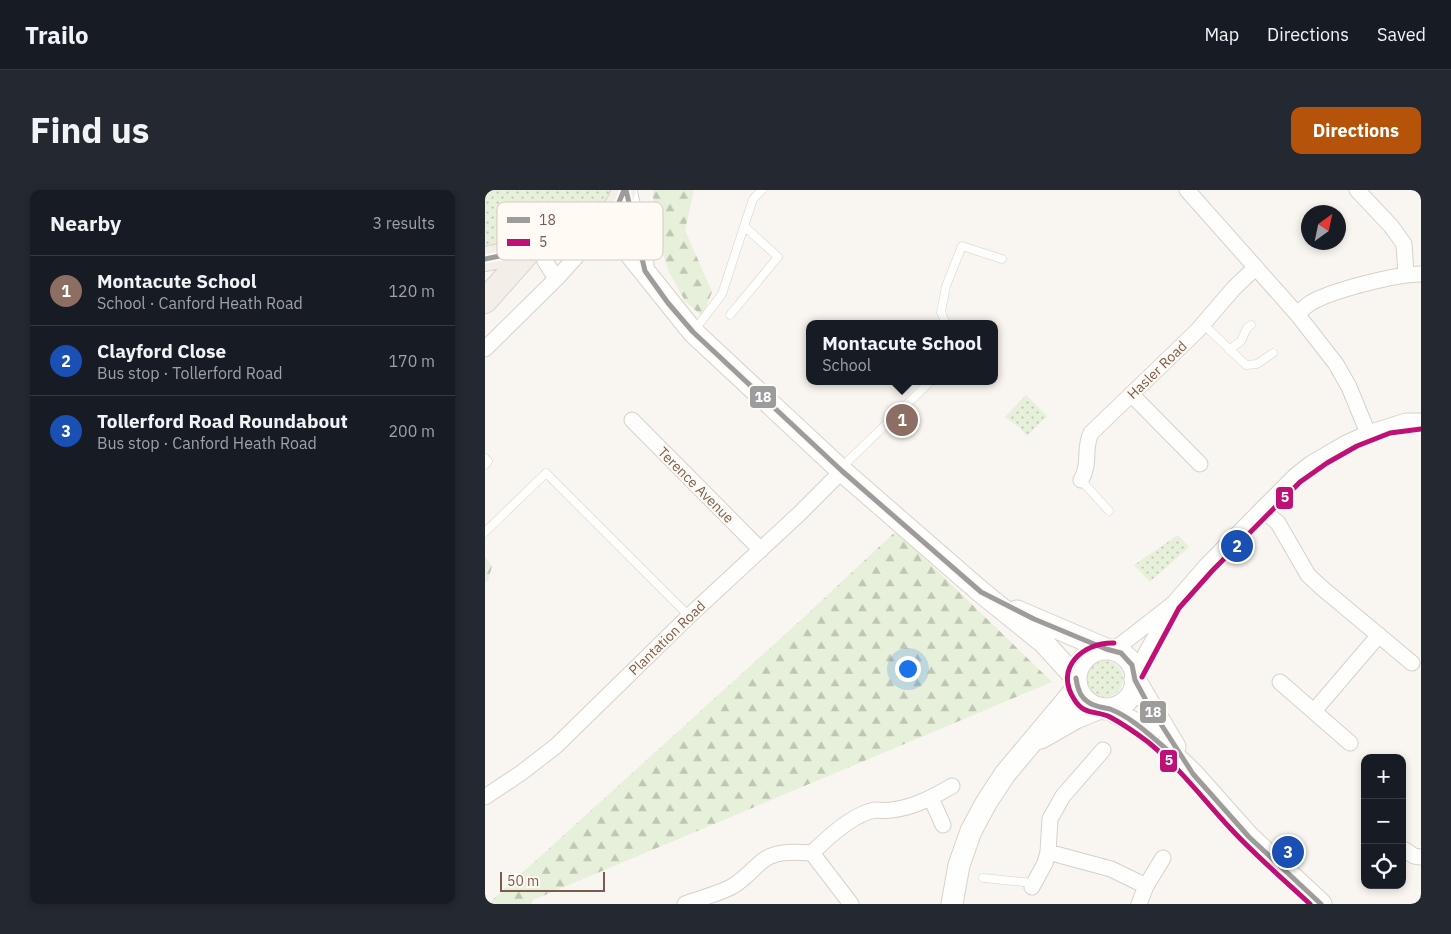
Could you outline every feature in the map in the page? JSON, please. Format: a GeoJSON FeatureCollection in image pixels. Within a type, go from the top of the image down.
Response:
{"type":"FeatureCollection","features":[{"type":"Feature","properties":{"kind":"main road"},"geometry":{"type":"LineString","coordinates":[[620,202],[625,190]]}},
{"type":"Feature","properties":{"kind":"main road"},"geometry":{"type":"LineString","coordinates":[[485,301],[524,260]]}},
{"type":"Feature","properties":{"kind":"main road"},"geometry":{"type":"LineString","coordinates":[[636,260],[693,332],[842,471],[981,592],[1043,642],[1076,683],[1086,701],[1135,724],[1193,774],[1249,837],[1321,904]]}},
{"type":"Feature","properties":{"kind":"main road"},"geometry":{"type":"LineString","coordinates":[[642,260],[645,271]]}},
{"type":"Feature","properties":{"kind":"main road"},"geometry":{"type":"LineString","coordinates":[[981,592],[1127,659],[1162,727],[1193,774]]}},
{"type":"Feature","properties":{"kind":"main road"},"geometry":{"type":"LineString","coordinates":[[952,904],[959,865],[971,831],[986,803],[1005,774],[1032,743],[1076,683],[1077,669],[1082,661],[1089,654],[1097,650],[1110,650]]}},
{"type":"Feature","properties":{"kind":"main road"},"geometry":{"type":"LineString","coordinates":[[1032,743],[1052,730],[1104,708],[1117,707],[1130,696],[1134,689],[1135,677]]}},
{"type":"Feature","properties":{"kind":"street"},"geometry":{"type":"LineString","coordinates":[[1187,190],[1297,314],[1336,364],[1349,387],[1367,433]]}},
{"type":"Feature","properties":{"kind":"street"},"geometry":{"type":"LineString","coordinates":[[1297,314],[1312,302],[1339,292],[1414,274],[1404,244],[1391,226],[1357,190]]}},
{"type":"Feature","properties":{"kind":"street"},"geometry":{"type":"LineString","coordinates":[[544,260],[556,279]]}},
{"type":"Feature","properties":{"kind":"street"},"geometry":{"type":"LineString","coordinates":[[485,349],[574,260]]}},
{"type":"Feature","properties":{"kind":"street","name":"Hasler Road"},"geometry":{"type":"LineString","coordinates":[[1081,480],[1086,472],[1087,441],[1091,433],[1203,324],[1234,288],[1255,268]]}},
{"type":"Feature","properties":{"kind":"street"},"geometry":{"type":"LineString","coordinates":[[1132,394],[1199,464]]}},
{"type":"Feature","properties":{"kind":"street","name":"Terence Avenue"},"geometry":{"type":"LineString","coordinates":[[632,420],[761,550]]}},
{"type":"Feature","properties":{"kind":"street"},"geometry":{"type":"LineString","coordinates":[[1110,650],[1173,604],[1206,566],[1295,476],[1310,464],[1367,433],[1405,421],[1421,421]]}},
{"type":"Feature","properties":{"kind":"street","name":"Plantation Road"},"geometry":{"type":"LineString","coordinates":[[485,798],[556,746],[689,616],[761,550],[842,471]]}},
{"type":"Feature","properties":{"kind":"street"},"geometry":{"type":"LineString","coordinates":[[1262,509],[1285,532],[1308,575],[1412,663]]}},
{"type":"Feature","properties":{"kind":"street"},"geometry":{"type":"LineString","coordinates":[[1135,677],[1173,604]]}},
{"type":"Feature","properties":{"kind":"street"},"geometry":{"type":"LineString","coordinates":[[1313,711],[1379,635]]}},
{"type":"Feature","properties":{"kind":"street"},"geometry":{"type":"LineString","coordinates":[[1280,682],[1350,743]]}},
{"type":"Feature","properties":{"kind":"street"},"geometry":{"type":"LineString","coordinates":[[1033,885],[1045,863],[1048,852],[1050,819],[1063,796],[1103,750]]}},
{"type":"Feature","properties":{"kind":"street"},"geometry":{"type":"LineString","coordinates":[[812,853],[826,838],[857,818],[874,810],[891,810],[911,806],[931,798],[952,786]]}},
{"type":"Feature","properties":{"kind":"street"},"geometry":{"type":"LineString","coordinates":[[931,798],[943,825]]}},
{"type":"Feature","properties":{"kind":"street"},"geometry":{"type":"LineString","coordinates":[[1406,851],[1421,857]]}},
{"type":"Feature","properties":{"kind":"street"},"geometry":{"type":"LineString","coordinates":[[1048,852],[1111,869],[1146,886]]}},
{"type":"Feature","properties":{"kind":"street"},"geometry":{"type":"LineString","coordinates":[[812,853],[845,902]]}},
{"type":"Feature","properties":{"kind":"street"},"geometry":{"type":"LineString","coordinates":[[692,903],[732,887],[746,877],[762,861],[776,854],[812,853]]}},
{"type":"Feature","properties":{"kind":"street"},"geometry":{"type":"LineString","coordinates":[[1139,904],[1146,886],[1163,858]]}},
{"type":"Feature","properties":{"kind":"lane"},"geometry":{"type":"LineString","coordinates":[[693,332],[723,294],[753,199],[762,190]]}},
{"type":"Feature","properties":{"kind":"lane"},"geometry":{"type":"LineString","coordinates":[[730,315],[778,257],[744,226]]}},
{"type":"Feature","properties":{"kind":"lane"},"geometry":{"type":"LineString","coordinates":[[944,320],[941,312],[947,286],[962,246],[1002,259]]}},
{"type":"Feature","properties":{"kind":"lane"},"geometry":{"type":"LineString","coordinates":[[1203,324],[1229,350],[1249,366],[1257,364],[1273,353]]}},
{"type":"Feature","properties":{"kind":"lane"},"geometry":{"type":"LineString","coordinates":[[1229,350],[1241,341],[1247,328],[1251,325]]}},
{"type":"Feature","properties":{"kind":"lane"},"geometry":{"type":"LineString","coordinates":[[842,471],[848,461],[927,385]]}},
{"type":"Feature","properties":{"kind":"lane"},"geometry":{"type":"LineString","coordinates":[[485,458],[488,461],[485,464]]}},
{"type":"Feature","properties":{"kind":"lane"},"geometry":{"type":"LineString","coordinates":[[485,532],[546,473],[689,616]]}},
{"type":"Feature","properties":{"kind":"lane"},"geometry":{"type":"LineString","coordinates":[[1081,480],[1109,512]]}},
{"type":"Feature","properties":{"kind":"lane"},"geometry":{"type":"LineString","coordinates":[[983,878],[1033,885]]}},
{"type":"Feature","properties":{"kind":"green space"},"geometry":{"type":"Polygon","coordinates":[[[485,190],[611,190],[606,202],[497,202],[497,248],[485,251],[485,190]]]}},
{"type":"Feature","properties":{"kind":"green space"},"geometry":{"type":"Polygon","coordinates":[[[653,190],[694,190],[685,230],[712,292],[702,316],[685,301],[668,270],[663,254],[663,202],[653,202],[653,190]]]}},
{"type":"Feature","properties":{"kind":"green space"},"geometry":{"type":"Polygon","coordinates":[[[1026,395],[1047,416],[1027,436],[1019,427],[1005,417],[1026,395]]]}},
{"type":"Feature","properties":{"kind":"green space"},"geometry":{"type":"Polygon","coordinates":[[[896,531],[1052,682],[533,900],[532,904],[488,904],[803,618],[896,531]]]}},
{"type":"Feature","properties":{"kind":"green space"},"geometry":{"type":"Polygon","coordinates":[[[1178,535],[1189,547],[1150,582],[1134,565],[1178,535]]]}},
{"type":"Feature","properties":{"kind":"green space"},"geometry":{"type":"Polygon","coordinates":[[[485,557],[492,566],[488,581],[485,582],[485,557]]]}},
{"type":"Feature","properties":{"kind":"green space"},"geometry":{"type":"Polygon","coordinates":[[[1105,661],[1112,662],[1118,666],[1122,672],[1122,686],[1118,692],[1112,696],[1105,697],[1098,696],[1092,692],[1088,686],[1087,679],[1088,672],[1092,666],[1098,662],[1105,661]]]}},
{"type":"Feature","properties":{"kind":"transit line","name":"18"},"geometry":{"type":"LineString","coordinates":[[619,202],[624,190]]}},
{"type":"Feature","properties":{"kind":"transit line","name":"18"},"geometry":{"type":"LineString","coordinates":[[626,190],[629,202]]}},
{"type":"Feature","properties":{"kind":"transit line","name":"18"},"geometry":{"type":"LineString","coordinates":[[485,259],[497,257]]}},
{"type":"Feature","properties":{"kind":"transit line","name":"18"},"geometry":{"type":"LineString","coordinates":[[642,260],[645,271],[668,303],[693,332],[842,471],[981,592],[1034,619],[1106,649],[1121,653],[1132,665],[1135,680],[1148,704],[1193,774],[1249,837],[1321,904]]}},
{"type":"Feature","properties":{"kind":"transit line","name":"5"},"geometry":{"type":"LineString","coordinates":[[1142,677],[1179,608],[1212,571],[1300,482],[1327,463],[1357,446],[1390,433],[1421,429]]}},
{"type":"Feature","properties":{"kind":"transit line","name":"5"},"geometry":{"type":"LineString","coordinates":[[1114,643],[1092,647],[1082,652],[1075,659],[1067,677],[1074,699],[1082,708],[1115,720],[1148,742],[1180,773],[1240,838],[1310,904]]}},
{"type":"Feature","properties":{"kind":"transit line","name":"18"},"geometry":{"type":"LineString","coordinates":[[1076,678],[1079,692],[1085,700],[1093,705],[1110,709],[1127,717],[1171,753]]}},
{"type":"Feature","properties":{"kind":"place","name":"Montacute School"},"geometry":{"type":"Point","coordinates":[902,420]}},
{"type":"Feature","properties":{"kind":"place","name":"Clayford Close"},"geometry":{"type":"Point","coordinates":[1237,546]}},
{"type":"Feature","properties":{"kind":"place","name":"Tollerford Road Roundabout"},"geometry":{"type":"Point","coordinates":[1288,852]}}]}
